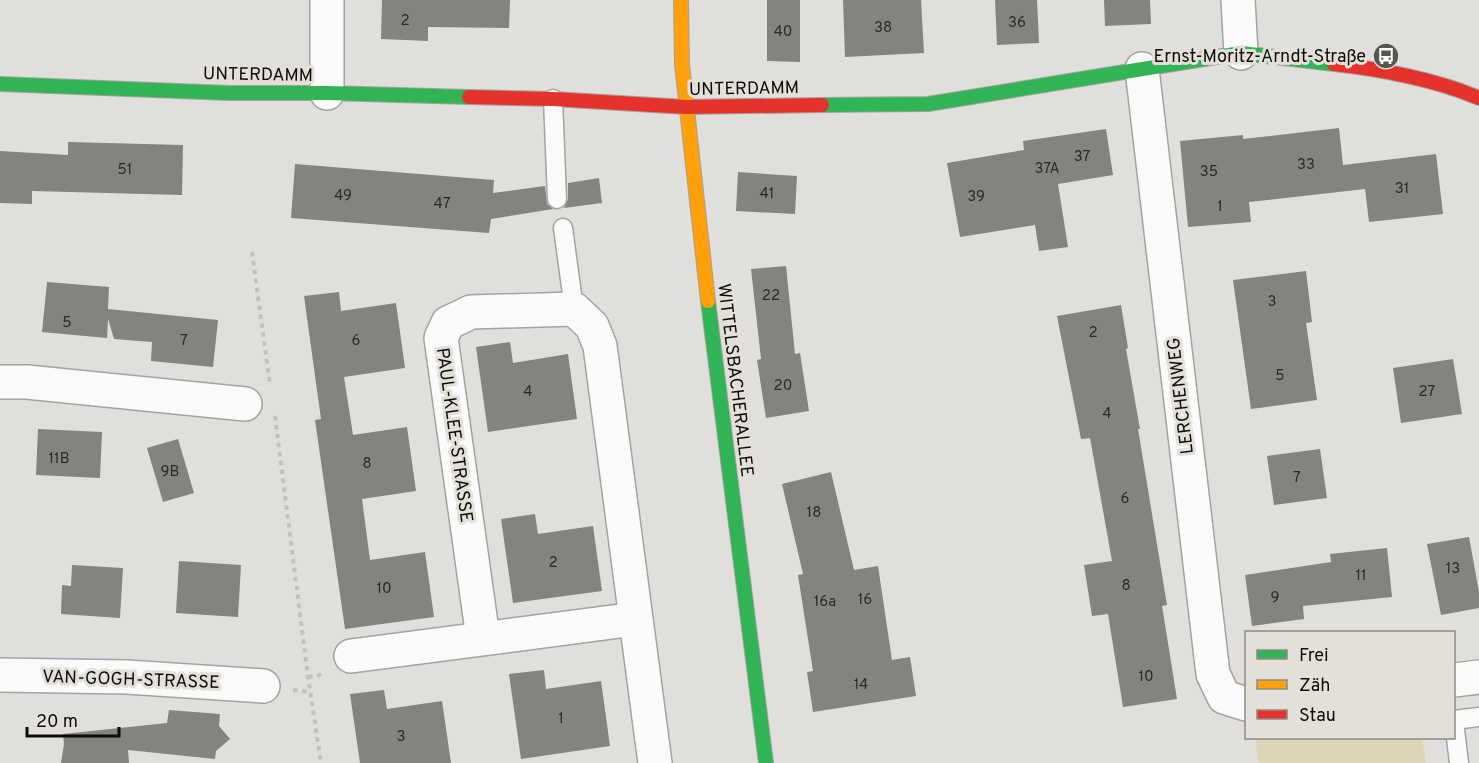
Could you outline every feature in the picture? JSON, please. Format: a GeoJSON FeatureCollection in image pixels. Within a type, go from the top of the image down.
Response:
{"type":"FeatureCollection","features":[{"type":"Feature","properties":{"kind":"street"},"geometry":{"type":"LineString","coordinates":[[327,0],[327,93]]}},
{"type":"Feature","properties":{"kind":"street","name":"WITTELSBACHERALLEE"},"geometry":{"type":"LineString","coordinates":[[681,0],[682,64],[707,296],[766,763]]}},
{"type":"Feature","properties":{"kind":"street"},"geometry":{"type":"LineString","coordinates":[[1238,0],[1241,53]]}},
{"type":"Feature","properties":{"kind":"street","name":"UNTERDAMM"},"geometry":{"type":"LineString","coordinates":[[0,84],[229,93],[327,93],[553,99],[686,107],[928,104],[1241,53],[1360,67],[1458,90],[1479,98]]}},
{"type":"Feature","properties":{"kind":"street","name":"LERCHENWEG"},"geometry":{"type":"LineString","coordinates":[[1142,69],[1213,674],[1224,697],[1245,704]]}},
{"type":"Feature","properties":{"kind":"street"},"geometry":{"type":"LineString","coordinates":[[574,309],[592,326],[600,346],[655,763]]}},
{"type":"Feature","properties":{"kind":"street","name":"PAUL-KLEE-STRASSE"},"geometry":{"type":"LineString","coordinates":[[483,638],[441,338],[448,323],[471,312],[574,309]]}},
{"type":"Feature","properties":{"kind":"street"},"geometry":{"type":"LineString","coordinates":[[0,382],[27,382],[264,403]]}},
{"type":"Feature","properties":{"kind":"street"},"geometry":{"type":"LineString","coordinates":[[351,656],[635,620]]}},
{"type":"Feature","properties":{"kind":"street","name":"VAN-GOGH-STRASSE"},"geometry":{"type":"LineString","coordinates":[[0,675],[127,676],[263,686]]}},
{"type":"Feature","properties":{"kind":"street"},"geometry":{"type":"LineString","coordinates":[[1455,680],[1479,677]]}},
{"type":"Feature","properties":{"kind":"lane"},"geometry":{"type":"LineString","coordinates":[[553,99],[556,199]]}},
{"type":"Feature","properties":{"kind":"lane"},"geometry":{"type":"LineString","coordinates":[[563,228],[574,309]]}},
{"type":"Feature","properties":{"kind":"lane"},"geometry":{"type":"LineString","coordinates":[[1455,720],[1479,717]]}},
{"type":"Feature","properties":{"kind":"lane"},"geometry":{"type":"LineString","coordinates":[[1455,727],[1460,763]]}},
{"type":"Feature","properties":{"kind":"path"},"geometry":{"type":"LineString","coordinates":[[252,252],[264,403],[321,763]]}},
{"type":"Feature","properties":{"kind":"shaded area"},"geometry":{"type":"Polygon","coordinates":[[[1255,739],[1422,739],[1426,763],[1259,763],[1255,739]]]}},
{"type":"Feature","properties":{"kind":"building"},"geometry":{"type":"Polygon","coordinates":[[[382,0],[510,0],[509,28],[428,27],[428,41],[381,39],[382,0]]]}},
{"type":"Feature","properties":{"kind":"building"},"geometry":{"type":"Polygon","coordinates":[[[767,0],[800,0],[800,62],[767,61],[767,0]]]}},
{"type":"Feature","properties":{"kind":"building"},"geometry":{"type":"Polygon","coordinates":[[[843,0],[921,0],[924,53],[845,57],[843,0]]]}},
{"type":"Feature","properties":{"kind":"building"},"geometry":{"type":"Polygon","coordinates":[[[995,0],[1037,0],[1039,43],[997,45],[995,0]]]}},
{"type":"Feature","properties":{"kind":"building"},"geometry":{"type":"Polygon","coordinates":[[[1104,0],[1150,0],[1151,24],[1105,26],[1104,0]]]}},
{"type":"Feature","properties":{"kind":"building"},"geometry":{"type":"Polygon","coordinates":[[[1339,128],[1343,165],[1436,154],[1443,214],[1369,222],[1365,189],[1249,202],[1251,222],[1188,227],[1180,141],[1243,135],[1243,139],[1339,128]]]}},
{"type":"Feature","properties":{"kind":"building"},"geometry":{"type":"Polygon","coordinates":[[[1106,129],[1113,175],[1058,184],[1068,247],[1039,251],[1035,225],[960,237],[947,163],[1024,150],[1023,141],[1106,129]]]}},
{"type":"Feature","properties":{"kind":"building"},"geometry":{"type":"Polygon","coordinates":[[[68,142],[183,145],[182,195],[32,191],[32,204],[0,203],[0,151],[68,155],[68,142]]]}},
{"type":"Feature","properties":{"kind":"building"},"geometry":{"type":"Polygon","coordinates":[[[295,164],[494,180],[493,193],[545,186],[547,204],[553,209],[491,219],[489,233],[291,218],[295,164]]]}},
{"type":"Feature","properties":{"kind":"building"},"geometry":{"type":"Polygon","coordinates":[[[738,172],[797,176],[795,214],[736,211],[738,172]]]}},
{"type":"Feature","properties":{"kind":"building"},"geometry":{"type":"Polygon","coordinates":[[[599,178],[602,203],[564,208],[568,199],[568,183],[599,178]]]}},
{"type":"Feature","properties":{"kind":"building"},"geometry":{"type":"Polygon","coordinates":[[[786,266],[795,354],[800,353],[809,411],[766,418],[757,360],[761,359],[751,269],[786,266]]]}},
{"type":"Feature","properties":{"kind":"building"},"geometry":{"type":"Polygon","coordinates":[[[1306,271],[1312,322],[1306,323],[1317,400],[1251,409],[1233,280],[1306,271]]]}},
{"type":"Feature","properties":{"kind":"building"},"geometry":{"type":"Polygon","coordinates":[[[47,282],[109,287],[108,309],[218,320],[213,367],[151,361],[152,342],[114,339],[108,319],[107,338],[42,332],[47,282]]]}},
{"type":"Feature","properties":{"kind":"building"},"geometry":{"type":"Polygon","coordinates":[[[339,292],[341,311],[396,303],[405,368],[344,377],[353,435],[407,427],[416,491],[362,499],[370,560],[425,552],[434,617],[345,629],[315,420],[321,419],[304,296],[339,292]]]}},
{"type":"Feature","properties":{"kind":"building"},"geometry":{"type":"Polygon","coordinates":[[[1121,305],[1140,429],[1138,429],[1167,605],[1162,606],[1177,699],[1123,707],[1108,614],[1092,616],[1084,565],[1112,561],[1090,438],[1081,439],[1057,316],[1121,305]]]}},
{"type":"Feature","properties":{"kind":"building"},"geometry":{"type":"Polygon","coordinates":[[[510,342],[513,363],[568,354],[577,419],[488,432],[476,347],[510,342]]]}},
{"type":"Feature","properties":{"kind":"building"},"geometry":{"type":"Polygon","coordinates":[[[1453,359],[1462,414],[1401,423],[1393,368],[1453,359]]]}},
{"type":"Feature","properties":{"kind":"building"},"geometry":{"type":"Polygon","coordinates":[[[38,429],[102,432],[100,478],[36,475],[38,429]]]}},
{"type":"Feature","properties":{"kind":"building"},"geometry":{"type":"Polygon","coordinates":[[[178,439],[194,493],[163,502],[147,448],[178,439]]]}},
{"type":"Feature","properties":{"kind":"building"},"geometry":{"type":"Polygon","coordinates":[[[1320,449],[1327,498],[1274,505],[1267,456],[1320,449]]]}},
{"type":"Feature","properties":{"kind":"building"},"geometry":{"type":"Polygon","coordinates":[[[831,472],[854,570],[878,566],[892,660],[910,657],[916,696],[813,712],[807,672],[813,671],[798,575],[803,574],[782,484],[831,472]]]}},
{"type":"Feature","properties":{"kind":"building"},"geometry":{"type":"Polygon","coordinates":[[[535,514],[538,534],[593,526],[602,591],[513,603],[501,519],[535,514]]]}},
{"type":"Feature","properties":{"kind":"building"},"geometry":{"type":"Polygon","coordinates":[[[1469,537],[1479,592],[1479,608],[1441,615],[1427,544],[1469,537]]]}},
{"type":"Feature","properties":{"kind":"building"},"geometry":{"type":"Polygon","coordinates":[[[1387,548],[1392,597],[1303,606],[1304,619],[1252,626],[1245,575],[1331,562],[1330,554],[1387,548]]]}},
{"type":"Feature","properties":{"kind":"building"},"geometry":{"type":"Polygon","coordinates":[[[179,561],[241,565],[238,617],[176,613],[179,561]]]}},
{"type":"Feature","properties":{"kind":"building"},"geometry":{"type":"Polygon","coordinates":[[[72,565],[123,568],[120,618],[61,614],[62,585],[71,586],[72,565]]]}},
{"type":"Feature","properties":{"kind":"building"},"geometry":{"type":"Polygon","coordinates":[[[544,670],[546,689],[601,681],[610,746],[521,759],[509,674],[544,670]]]}},
{"type":"Feature","properties":{"kind":"building"},"geometry":{"type":"Polygon","coordinates":[[[384,690],[387,709],[442,701],[451,763],[360,763],[350,694],[384,690]]]}},
{"type":"Feature","properties":{"kind":"building"},"geometry":{"type":"Polygon","coordinates":[[[169,710],[220,714],[219,726],[230,739],[216,751],[215,759],[128,750],[129,763],[61,763],[63,734],[167,723],[169,710]]]}},
{"type":"Feature","properties":{"kind":"traffic: fast"},"geometry":{"type":"LineString","coordinates":[[822,105],[928,104],[1241,53],[1334,64]]}},
{"type":"Feature","properties":{"kind":"traffic: fast"},"geometry":{"type":"LineString","coordinates":[[0,84],[229,93],[469,97]]}},
{"type":"Feature","properties":{"kind":"traffic: fast"},"geometry":{"type":"LineString","coordinates":[[708,301],[766,763]]}},
{"type":"Feature","properties":{"kind":"traffic: slow"},"geometry":{"type":"LineString","coordinates":[[681,0],[682,64],[708,301]]}},
{"type":"Feature","properties":{"kind":"traffic: jam"},"geometry":{"type":"LineString","coordinates":[[1334,64],[1408,76],[1479,98]]}},
{"type":"Feature","properties":{"kind":"traffic: jam"},"geometry":{"type":"LineString","coordinates":[[469,97],[553,99],[686,107],[822,105]]}},
{"type":"Feature","properties":{"kind":"place","name":"Ernst-Moritz-Arndt-Straße"},"geometry":{"type":"Point","coordinates":[1386,56]}}]}
